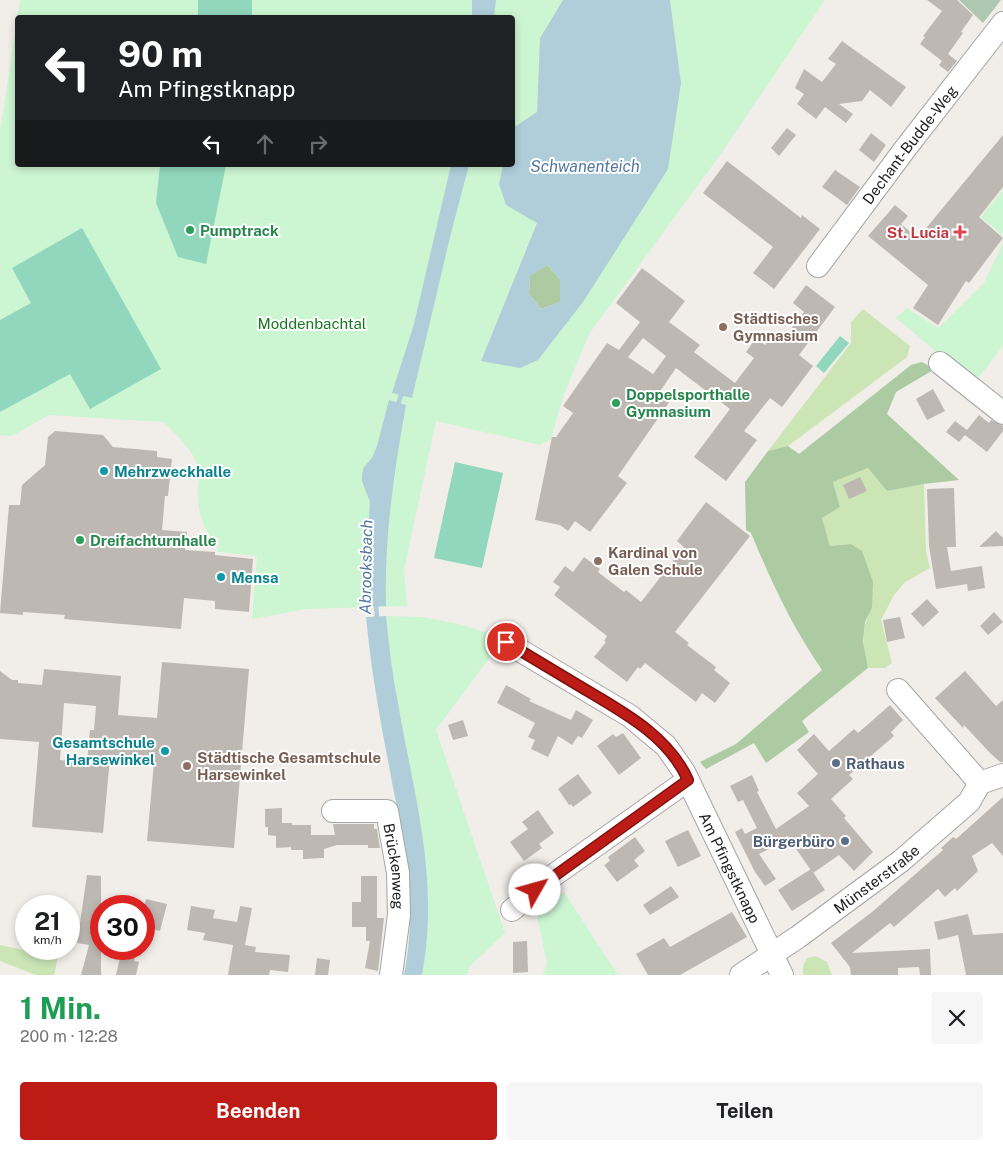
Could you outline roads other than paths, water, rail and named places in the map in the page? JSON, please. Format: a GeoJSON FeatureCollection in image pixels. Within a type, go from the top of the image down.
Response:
{"type":"FeatureCollection","features":[{"type":"Feature","properties":{"kind":"street","name":"Dechant-Budde-Weg"},"geometry":{"type":"LineString","coordinates":[[818,266],[905,149],[1003,23]]}},
{"type":"Feature","properties":{"kind":"street"},"geometry":{"type":"LineString","coordinates":[[940,363],[1003,412]]}},
{"type":"Feature","properties":{"kind":"street","name":"Am Pfingstknapp"},"geometry":{"type":"LineString","coordinates":[[506,642],[630,716],[666,746],[684,772],[777,965]]}},
{"type":"Feature","properties":{"kind":"street"},"geometry":{"type":"LineString","coordinates":[[898,690],[980,783],[1003,775]]}},
{"type":"Feature","properties":{"kind":"street"},"geometry":{"type":"LineString","coordinates":[[512,910],[547,880],[688,780]]}},
{"type":"Feature","properties":{"kind":"street","name":"Münsterstraße"},"geometry":{"type":"LineString","coordinates":[[741,975],[777,965],[859,893],[901,861],[969,802],[980,783]]}},
{"type":"Feature","properties":{"kind":"street","name":"Brückenweg"},"geometry":{"type":"LineString","coordinates":[[333,811],[387,811],[398,873],[399,915],[391,975]]}},
{"type":"Feature","properties":{"kind":"water"},"geometry":{"type":"Polygon","coordinates":[[[472,0],[496,0],[494,15],[472,15],[472,0]]]}},
{"type":"Feature","properties":{"kind":"water","name":"Schwanenteich"},"geometry":{"type":"Polygon","coordinates":[[[563,0],[670,0],[681,83],[668,169],[583,302],[538,360],[520,368],[481,361],[537,223],[506,205],[499,184],[503,167],[515,167],[515,127],[537,112],[540,38],[563,0]],[[547,265],[530,276],[529,294],[541,309],[560,302],[560,279],[547,265]]]}},
{"type":"Feature","properties":{"kind":"water"},"geometry":{"type":"Polygon","coordinates":[[[451,167],[468,167],[412,398],[392,393],[414,324],[451,167]]]}},
{"type":"Feature","properties":{"kind":"water"},"geometry":{"type":"Polygon","coordinates":[[[389,400],[406,405],[388,530],[386,606],[366,607],[366,561],[370,502],[362,481],[362,474],[364,467],[372,458],[377,446],[389,400]]]}},
{"type":"Feature","properties":{"kind":"water"},"geometry":{"type":"Polygon","coordinates":[[[386,616],[394,681],[423,838],[427,871],[427,940],[422,975],[404,975],[410,925],[409,880],[376,694],[366,617],[386,616]]]}},
{"type":"Feature","properties":{"kind":"waterway","name":"Abrooksbach"},"geometry":{"type":"LineString","coordinates":[[397,408],[402,392]]}},
{"type":"Feature","properties":{"kind":"waterway","name":"Abrooksbach"},"geometry":{"type":"LineString","coordinates":[[376,602],[377,621]]}},
{"type":"Feature","properties":{"kind":"place","name":"Pumptrack"},"geometry":{"type":"Point","coordinates":[190,230]}},
{"type":"Feature","properties":{"kind":"place","name":"St. Lucia"},"geometry":{"type":"Point","coordinates":[960,232]}},
{"type":"Feature","properties":{"kind":"place","name":"Städtisches Gymnasium"},"geometry":{"type":"Point","coordinates":[723,327]}},
{"type":"Feature","properties":{"kind":"place","name":"Doppelsporthalle Gymnasium"},"geometry":{"type":"Point","coordinates":[616,403]}},
{"type":"Feature","properties":{"kind":"place","name":"Mehrzweckhalle"},"geometry":{"type":"Point","coordinates":[104,471]}},
{"type":"Feature","properties":{"kind":"place","name":"Dreifachturnhalle"},"geometry":{"type":"Point","coordinates":[80,540]}},
{"type":"Feature","properties":{"kind":"place","name":"Kardinal von Galen Schule"},"geometry":{"type":"Point","coordinates":[598,561]}},
{"type":"Feature","properties":{"kind":"place","name":"Mensa"},"geometry":{"type":"Point","coordinates":[221,577]}},
{"type":"Feature","properties":{"kind":"place","name":"Gesamtschule Harsewinkel"},"geometry":{"type":"Point","coordinates":[165,751]}},
{"type":"Feature","properties":{"kind":"place","name":"Rathaus"},"geometry":{"type":"Point","coordinates":[836,763]}},
{"type":"Feature","properties":{"kind":"place","name":"Städtische Gesamtschule Harsewinkel"},"geometry":{"type":"Point","coordinates":[187,766]}},
{"type":"Feature","properties":{"kind":"place","name":"Bürgerbüro"},"geometry":{"type":"Point","coordinates":[845,841]}},
{"type":"Feature","properties":{"kind":"park label","name":"Moddenbachtal"},"geometry":{"type":"Point","coordinates":[312,323]}}]}
